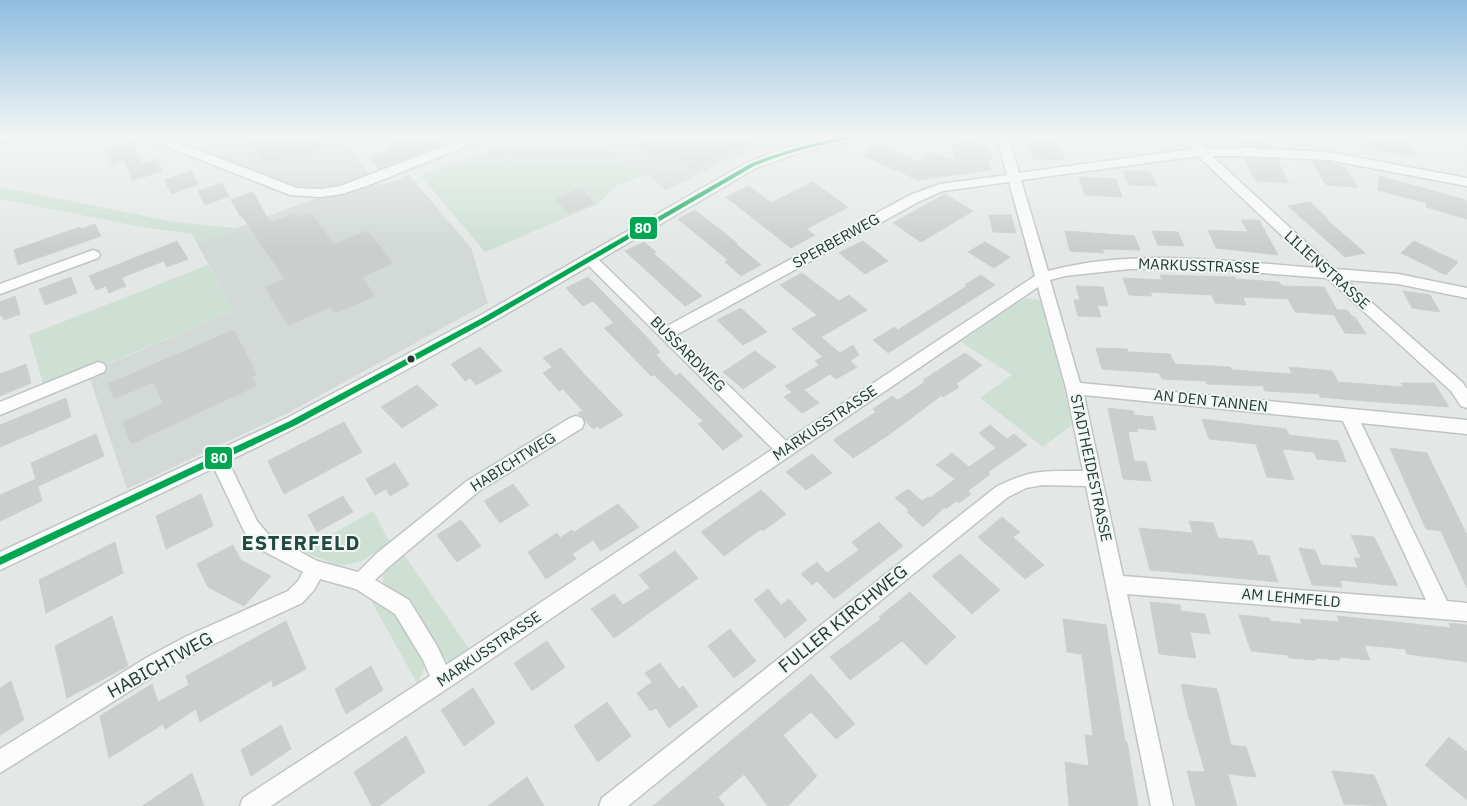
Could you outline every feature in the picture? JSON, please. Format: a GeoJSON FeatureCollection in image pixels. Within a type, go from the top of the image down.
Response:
{"type":"FeatureCollection","features":[{"type":"Feature","properties":{"kind":"street"},"geometry":{"type":"LineString","coordinates":[[241,173],[295,192],[321,193],[342,190],[388,173]]}},
{"type":"Feature","properties":{"kind":"street"},"geometry":{"type":"LineString","coordinates":[[0,562],[293,423],[486,319],[739,173]]}},
{"type":"Feature","properties":{"kind":"street","name":"STADTHEIDESTRASSE"},"geometry":{"type":"LineString","coordinates":[[1013,173],[1074,388],[1162,806]]}},
{"type":"Feature","properties":{"kind":"street","name":"SPERBERWEG"},"geometry":{"type":"LineString","coordinates":[[667,333],[926,193],[940,188],[1046,173]]}},
{"type":"Feature","properties":{"kind":"street","name":"LILIENSTRASSE"},"geometry":{"type":"LineString","coordinates":[[1222,173],[1457,387],[1467,402]]}},
{"type":"Feature","properties":{"kind":"street","name":"SPERBERWEG"},"geometry":{"type":"LineString","coordinates":[[1421,173],[1467,182]]}},
{"type":"Feature","properties":{"kind":"street"},"geometry":{"type":"LineString","coordinates":[[0,289],[93,255]]}},
{"type":"Feature","properties":{"kind":"street","name":"BUSSARDWEG"},"geometry":{"type":"LineString","coordinates":[[590,259],[784,450]]}},
{"type":"Feature","properties":{"kind":"street","name":"MARKUSSTRASSE"},"geometry":{"type":"LineString","coordinates":[[251,806],[1043,277],[1065,271],[1129,264],[1186,263],[1398,278],[1467,293]]}},
{"type":"Feature","properties":{"kind":"street"},"geometry":{"type":"LineString","coordinates":[[0,409],[98,368]]}},
{"type":"Feature","properties":{"kind":"street","name":"AN DEN TANNEN"},"geometry":{"type":"LineString","coordinates":[[1074,388],[1467,427]]}},
{"type":"Feature","properties":{"kind":"street"},"geometry":{"type":"LineString","coordinates":[[1348,414],[1440,610]]}},
{"type":"Feature","properties":{"kind":"street","name":"HABICHTWEG"},"geometry":{"type":"LineString","coordinates":[[361,582],[384,559],[473,486],[576,423]]}},
{"type":"Feature","properties":{"kind":"street"},"geometry":{"type":"LineString","coordinates":[[218,458],[251,528],[261,540],[313,568],[361,582],[402,607],[424,642],[442,680]]}},
{"type":"Feature","properties":{"kind":"street","name":"FULLER KIRCHWEG"},"geometry":{"type":"LineString","coordinates":[[620,803],[1002,492],[1023,481],[1043,478],[1093,479]]}},
{"type":"Feature","properties":{"kind":"street","name":"HABICHTWEG"},"geometry":{"type":"LineString","coordinates":[[0,762],[153,665],[194,643],[295,597],[306,587],[311,578],[313,568]]}},
{"type":"Feature","properties":{"kind":"street","name":"AM LEHMFELD"},"geometry":{"type":"LineString","coordinates":[[1115,584],[1467,612]]}},
{"type":"Feature","properties":{"kind":"shaded area"},"geometry":{"type":"Polygon","coordinates":[[[255,173],[368,173],[370,175],[329,188],[295,186],[255,173]]]}},
{"type":"Feature","properties":{"kind":"shaded area"},"geometry":{"type":"Polygon","coordinates":[[[645,173],[702,173],[666,190],[645,173]]]}},
{"type":"Feature","properties":{"kind":"shaded area"},"geometry":{"type":"Polygon","coordinates":[[[409,175],[471,248],[488,303],[288,413],[127,489],[88,373],[233,311],[197,243],[314,199],[389,183],[409,175]]]}},
{"type":"Feature","properties":{"kind":"green space"},"geometry":{"type":"Polygon","coordinates":[[[430,173],[647,174],[616,186],[598,204],[485,252],[421,176],[430,173]]]}},
{"type":"Feature","properties":{"kind":"green space"},"geometry":{"type":"Polygon","coordinates":[[[0,187],[175,222],[236,228],[197,243],[192,234],[142,227],[0,199],[0,187]]]}},
{"type":"Feature","properties":{"kind":"green space"},"geometry":{"type":"Polygon","coordinates":[[[208,265],[233,311],[45,390],[29,335],[208,265]]]}},
{"type":"Feature","properties":{"kind":"green space"},"geometry":{"type":"Polygon","coordinates":[[[1025,298],[1041,300],[1072,425],[1043,447],[980,398],[1012,375],[961,342],[1025,298]]]}},
{"type":"Feature","properties":{"kind":"green space"},"geometry":{"type":"Polygon","coordinates":[[[373,511],[390,542],[362,561],[337,565],[302,551],[373,511]]]}},
{"type":"Feature","properties":{"kind":"green space"},"geometry":{"type":"Polygon","coordinates":[[[403,553],[472,653],[458,662],[449,662],[443,656],[412,606],[384,583],[383,576],[385,572],[403,553]]]}},
{"type":"Feature","properties":{"kind":"green space"},"geometry":{"type":"Polygon","coordinates":[[[368,595],[392,608],[414,642],[423,661],[424,668],[418,685],[368,595]]]}},
{"type":"Feature","properties":{"kind":"building"},"geometry":{"type":"Polygon","coordinates":[[[129,173],[157,173],[132,181],[129,173]]]}},
{"type":"Feature","properties":{"kind":"building"},"geometry":{"type":"Polygon","coordinates":[[[192,173],[198,184],[172,194],[164,180],[192,173]]]}},
{"type":"Feature","properties":{"kind":"building"},"geometry":{"type":"Polygon","coordinates":[[[901,173],[972,173],[918,180],[901,173]]]}},
{"type":"Feature","properties":{"kind":"building"},"geometry":{"type":"Polygon","coordinates":[[[1124,173],[1150,173],[1157,186],[1129,185],[1124,173]]]}},
{"type":"Feature","properties":{"kind":"building"},"geometry":{"type":"Polygon","coordinates":[[[1252,173],[1284,173],[1289,183],[1256,181],[1252,173]]]}},
{"type":"Feature","properties":{"kind":"building"},"geometry":{"type":"Polygon","coordinates":[[[1318,173],[1348,173],[1357,187],[1326,185],[1318,173]]]}},
{"type":"Feature","properties":{"kind":"building"},"geometry":{"type":"Polygon","coordinates":[[[1379,176],[1466,200],[1467,219],[1426,207],[1427,203],[1378,190],[1379,176]]]}},
{"type":"Feature","properties":{"kind":"building"},"geometry":{"type":"Polygon","coordinates":[[[1079,177],[1116,179],[1122,197],[1085,195],[1079,177]]]}},
{"type":"Feature","properties":{"kind":"building"},"geometry":{"type":"Polygon","coordinates":[[[813,182],[848,207],[806,229],[815,235],[791,248],[726,197],[749,186],[771,203],[813,182]]]}},
{"type":"Feature","properties":{"kind":"building"},"geometry":{"type":"Polygon","coordinates":[[[222,183],[229,196],[205,205],[198,191],[222,183]]]}},
{"type":"Feature","properties":{"kind":"building"},"geometry":{"type":"Polygon","coordinates":[[[580,188],[594,203],[569,214],[555,199],[580,188]]]}},
{"type":"Feature","properties":{"kind":"building"},"geometry":{"type":"Polygon","coordinates":[[[253,192],[270,223],[294,214],[297,218],[311,213],[334,244],[368,231],[393,263],[362,277],[375,296],[335,313],[330,307],[288,325],[265,287],[285,279],[242,216],[240,216],[231,200],[253,192]]]}},
{"type":"Feature","properties":{"kind":"building"},"geometry":{"type":"Polygon","coordinates":[[[945,194],[973,211],[921,242],[893,223],[945,194]]]}},
{"type":"Feature","properties":{"kind":"building"},"geometry":{"type":"Polygon","coordinates":[[[1310,202],[1328,219],[1326,219],[1365,253],[1345,257],[1288,206],[1310,202]]]}},
{"type":"Feature","properties":{"kind":"building"},"geometry":{"type":"Polygon","coordinates":[[[695,210],[737,243],[761,265],[741,276],[725,262],[728,260],[678,219],[695,210]]]}},
{"type":"Feature","properties":{"kind":"building"},"geometry":{"type":"Polygon","coordinates":[[[989,215],[1011,215],[1016,233],[993,232],[989,215]]]}},
{"type":"Feature","properties":{"kind":"building"},"geometry":{"type":"Polygon","coordinates":[[[1241,220],[1259,220],[1278,255],[1216,248],[1208,230],[1248,232],[1241,220]]]}},
{"type":"Feature","properties":{"kind":"building"},"geometry":{"type":"Polygon","coordinates":[[[95,224],[101,236],[18,265],[14,250],[80,227],[81,229],[95,224]]]}},
{"type":"Feature","properties":{"kind":"building"},"geometry":{"type":"Polygon","coordinates":[[[1065,231],[1134,236],[1140,250],[1102,249],[1104,253],[1070,251],[1065,231]]]}},
{"type":"Feature","properties":{"kind":"building"},"geometry":{"type":"Polygon","coordinates":[[[1152,231],[1178,232],[1184,246],[1158,245],[1152,231]]]}},
{"type":"Feature","properties":{"kind":"building"},"geometry":{"type":"Polygon","coordinates":[[[177,241],[188,259],[167,267],[164,261],[125,276],[122,278],[126,286],[109,293],[106,286],[96,290],[89,276],[177,241]]]}},
{"type":"Feature","properties":{"kind":"building"},"geometry":{"type":"Polygon","coordinates":[[[863,241],[888,261],[865,274],[839,253],[863,241]]]}},
{"type":"Feature","properties":{"kind":"building"},"geometry":{"type":"Polygon","coordinates":[[[1414,241],[1458,262],[1446,275],[1401,253],[1414,241]]]}},
{"type":"Feature","properties":{"kind":"building"},"geometry":{"type":"Polygon","coordinates":[[[644,242],[656,252],[653,253],[702,296],[685,306],[625,251],[644,242]]]}},
{"type":"Feature","properties":{"kind":"building"},"geometry":{"type":"Polygon","coordinates":[[[985,242],[1010,257],[994,268],[968,252],[985,242]]]}},
{"type":"Feature","properties":{"kind":"building"},"geometry":{"type":"Polygon","coordinates":[[[802,273],[839,301],[849,295],[867,310],[821,337],[840,353],[853,345],[859,355],[850,361],[857,367],[836,379],[830,374],[804,390],[819,403],[802,413],[784,397],[792,392],[785,386],[819,365],[815,361],[823,357],[792,329],[817,315],[780,285],[802,273]]]}},
{"type":"Feature","properties":{"kind":"building"},"geometry":{"type":"Polygon","coordinates":[[[981,275],[995,285],[888,353],[873,340],[895,327],[898,330],[981,275]]]}},
{"type":"Feature","properties":{"kind":"building"},"geometry":{"type":"Polygon","coordinates":[[[1160,275],[1235,277],[1235,279],[1279,282],[1282,286],[1324,287],[1337,310],[1347,310],[1355,317],[1366,334],[1345,333],[1334,315],[1295,312],[1288,299],[1243,297],[1246,305],[1215,303],[1212,295],[1150,292],[1152,296],[1129,295],[1123,278],[1162,280],[1160,275]]]}},
{"type":"Feature","properties":{"kind":"building"},"geometry":{"type":"Polygon","coordinates":[[[71,277],[77,293],[45,305],[39,289],[71,277]]]}},
{"type":"Feature","properties":{"kind":"building"},"geometry":{"type":"Polygon","coordinates":[[[588,277],[660,352],[656,355],[676,376],[680,373],[743,436],[723,450],[698,424],[703,421],[654,375],[651,376],[604,328],[614,323],[593,301],[583,306],[566,288],[588,277]]]}},
{"type":"Feature","properties":{"kind":"building"},"geometry":{"type":"Polygon","coordinates":[[[1076,286],[1103,287],[1108,306],[1097,305],[1101,317],[1078,316],[1074,300],[1080,300],[1076,286]]]}},
{"type":"Feature","properties":{"kind":"building"},"geometry":{"type":"Polygon","coordinates":[[[1403,291],[1430,295],[1440,312],[1412,308],[1403,291]]]}},
{"type":"Feature","properties":{"kind":"building"},"geometry":{"type":"Polygon","coordinates":[[[15,296],[20,314],[4,320],[2,315],[0,316],[0,302],[15,296]]]}},
{"type":"Feature","properties":{"kind":"building"},"geometry":{"type":"Polygon","coordinates":[[[741,308],[767,332],[743,345],[717,320],[741,308]]]}},
{"type":"Feature","properties":{"kind":"building"},"geometry":{"type":"Polygon","coordinates":[[[234,330],[257,375],[252,377],[256,386],[131,444],[123,422],[163,404],[154,382],[114,399],[108,384],[234,330]]]}},
{"type":"Feature","properties":{"kind":"building"},"geometry":{"type":"Polygon","coordinates":[[[480,347],[502,371],[476,385],[470,378],[465,381],[451,364],[480,347]]]}},
{"type":"Feature","properties":{"kind":"building"},"geometry":{"type":"Polygon","coordinates":[[[561,348],[623,415],[600,429],[598,426],[593,429],[578,413],[583,411],[563,389],[559,391],[543,373],[552,367],[543,358],[561,348]]]}},
{"type":"Feature","properties":{"kind":"building"},"geometry":{"type":"Polygon","coordinates":[[[1096,348],[1127,349],[1128,352],[1170,354],[1175,364],[1230,367],[1232,370],[1292,374],[1289,367],[1332,371],[1338,382],[1403,387],[1401,383],[1434,383],[1449,407],[1320,397],[1319,394],[1265,391],[1263,386],[1207,384],[1206,381],[1162,379],[1159,373],[1102,369],[1096,348]]]}},
{"type":"Feature","properties":{"kind":"building"},"geometry":{"type":"Polygon","coordinates":[[[755,351],[776,367],[743,389],[723,372],[755,351]]]}},
{"type":"Feature","properties":{"kind":"building"},"geometry":{"type":"Polygon","coordinates":[[[965,353],[982,365],[956,384],[959,387],[943,397],[942,395],[890,434],[853,458],[833,440],[876,412],[873,409],[892,396],[898,400],[925,382],[923,380],[965,353]]]}},
{"type":"Feature","properties":{"kind":"building"},"geometry":{"type":"Polygon","coordinates":[[[26,364],[31,383],[0,396],[0,374],[26,364]]]}},
{"type":"Feature","properties":{"kind":"building"},"geometry":{"type":"Polygon","coordinates":[[[417,385],[438,405],[402,428],[381,407],[417,385]]]}},
{"type":"Feature","properties":{"kind":"building"},"geometry":{"type":"Polygon","coordinates":[[[66,398],[71,417],[0,447],[0,425],[66,398]]]}},
{"type":"Feature","properties":{"kind":"building"},"geometry":{"type":"Polygon","coordinates":[[[1108,408],[1133,411],[1134,415],[1153,417],[1156,430],[1137,428],[1138,432],[1128,431],[1134,461],[1146,462],[1151,481],[1123,479],[1108,408]]]}},
{"type":"Feature","properties":{"kind":"building"},"geometry":{"type":"Polygon","coordinates":[[[1202,419],[1286,429],[1289,435],[1338,441],[1346,462],[1317,459],[1314,452],[1282,449],[1294,480],[1267,477],[1256,444],[1209,439],[1202,419]]]}},
{"type":"Feature","properties":{"kind":"building"},"geometry":{"type":"Polygon","coordinates":[[[344,422],[362,452],[284,494],[268,461],[344,422]]]}},
{"type":"Feature","properties":{"kind":"building"},"geometry":{"type":"Polygon","coordinates":[[[990,425],[1007,439],[1014,434],[1027,445],[988,472],[990,474],[968,491],[971,494],[959,503],[956,501],[946,509],[945,507],[923,527],[907,512],[909,510],[895,498],[908,489],[922,501],[928,497],[930,498],[955,479],[936,465],[952,453],[969,467],[996,448],[979,433],[990,425]]]}},
{"type":"Feature","properties":{"kind":"building"},"geometry":{"type":"Polygon","coordinates":[[[96,434],[104,456],[38,486],[31,463],[96,434]]]}},
{"type":"Feature","properties":{"kind":"building"},"geometry":{"type":"Polygon","coordinates":[[[1390,448],[1427,453],[1467,535],[1467,588],[1441,531],[1426,529],[1390,448]]]}},
{"type":"Feature","properties":{"kind":"building"},"geometry":{"type":"Polygon","coordinates":[[[812,454],[832,473],[806,490],[786,472],[812,454]]]}},
{"type":"Feature","properties":{"kind":"building"},"geometry":{"type":"Polygon","coordinates":[[[395,463],[409,485],[390,496],[386,489],[375,495],[366,479],[395,463]]]}},
{"type":"Feature","properties":{"kind":"building"},"geometry":{"type":"Polygon","coordinates":[[[36,479],[42,501],[0,521],[0,495],[36,479]]]}},
{"type":"Feature","properties":{"kind":"building"},"geometry":{"type":"Polygon","coordinates":[[[513,484],[529,505],[500,523],[484,501],[513,484]]]}},
{"type":"Feature","properties":{"kind":"building"},"geometry":{"type":"Polygon","coordinates":[[[761,490],[786,514],[763,531],[761,529],[724,556],[701,532],[761,490]]]}},
{"type":"Feature","properties":{"kind":"building"},"geometry":{"type":"Polygon","coordinates":[[[201,494],[213,526],[166,549],[156,516],[201,494]]]}},
{"type":"Feature","properties":{"kind":"building"},"geometry":{"type":"Polygon","coordinates":[[[343,496],[353,512],[317,532],[308,515],[343,496]]]}},
{"type":"Feature","properties":{"kind":"building"},"geometry":{"type":"Polygon","coordinates":[[[618,504],[639,527],[601,551],[593,540],[572,554],[576,559],[546,579],[528,552],[557,533],[560,538],[572,530],[574,532],[618,504]]]}},
{"type":"Feature","properties":{"kind":"building"},"geometry":{"type":"Polygon","coordinates":[[[1002,517],[1020,532],[1013,537],[1044,565],[1025,579],[978,537],[1002,517]]]}},
{"type":"Feature","properties":{"kind":"building"},"geometry":{"type":"Polygon","coordinates":[[[461,520],[481,546],[457,562],[437,535],[461,520]]]}},
{"type":"Feature","properties":{"kind":"building"},"geometry":{"type":"Polygon","coordinates":[[[1189,521],[1213,523],[1218,538],[1253,541],[1258,555],[1269,556],[1278,582],[1150,570],[1139,528],[1193,533],[1189,521]]]}},
{"type":"Feature","properties":{"kind":"building"},"geometry":{"type":"Polygon","coordinates":[[[879,522],[903,546],[834,599],[817,581],[812,585],[801,574],[817,562],[827,573],[859,550],[852,542],[879,522]]]}},
{"type":"Feature","properties":{"kind":"building"},"geometry":{"type":"Polygon","coordinates":[[[1351,535],[1374,537],[1398,586],[1340,580],[1342,587],[1312,585],[1299,548],[1315,550],[1321,565],[1358,568],[1354,558],[1361,558],[1351,535]]]}},
{"type":"Feature","properties":{"kind":"building"},"geometry":{"type":"Polygon","coordinates":[[[115,542],[123,573],[46,613],[39,580],[115,542]]]}},
{"type":"Feature","properties":{"kind":"building"},"geometry":{"type":"Polygon","coordinates":[[[233,545],[241,560],[271,576],[244,606],[208,587],[197,564],[233,545]]]}},
{"type":"Feature","properties":{"kind":"building"},"geometry":{"type":"Polygon","coordinates":[[[675,551],[698,578],[614,638],[591,609],[614,594],[623,605],[650,588],[639,575],[675,551]]]}},
{"type":"Feature","properties":{"kind":"building"},"geometry":{"type":"Polygon","coordinates":[[[960,554],[1000,590],[972,614],[932,576],[960,554]]]}},
{"type":"Feature","properties":{"kind":"building"},"geometry":{"type":"Polygon","coordinates":[[[768,589],[781,605],[789,599],[807,620],[785,638],[754,600],[768,589]]]}},
{"type":"Feature","properties":{"kind":"building"},"geometry":{"type":"Polygon","coordinates":[[[910,592],[956,637],[926,665],[902,641],[850,680],[830,657],[881,619],[879,617],[910,592]]]}},
{"type":"Feature","properties":{"kind":"building"},"geometry":{"type":"Polygon","coordinates":[[[1150,602],[1180,605],[1181,611],[1205,614],[1210,634],[1190,632],[1196,658],[1159,654],[1150,602]]]}},
{"type":"Feature","properties":{"kind":"building"},"geometry":{"type":"Polygon","coordinates":[[[1239,615],[1269,618],[1270,621],[1302,624],[1300,619],[1340,622],[1337,616],[1451,628],[1449,623],[1467,625],[1467,662],[1407,654],[1405,649],[1364,645],[1370,660],[1339,657],[1340,660],[1289,658],[1288,655],[1251,651],[1239,615]]]}},
{"type":"Feature","properties":{"kind":"building"},"geometry":{"type":"Polygon","coordinates":[[[112,616],[128,666],[67,698],[55,646],[112,616]]]}},
{"type":"Feature","properties":{"kind":"building"},"geometry":{"type":"Polygon","coordinates":[[[1063,619],[1106,625],[1138,806],[1069,806],[1065,762],[1089,766],[1085,735],[1093,736],[1082,654],[1067,652],[1063,619]]]}},
{"type":"Feature","properties":{"kind":"building"},"geometry":{"type":"Polygon","coordinates":[[[286,621],[306,669],[273,687],[272,680],[200,722],[196,709],[165,729],[163,724],[109,758],[100,716],[152,684],[158,702],[189,685],[186,676],[286,621]]]}},
{"type":"Feature","properties":{"kind":"building"},"geometry":{"type":"Polygon","coordinates":[[[730,629],[756,661],[734,678],[708,646],[730,629]]]}},
{"type":"Feature","properties":{"kind":"building"},"geometry":{"type":"Polygon","coordinates":[[[547,641],[565,667],[532,691],[514,663],[547,641]]]}},
{"type":"Feature","properties":{"kind":"building"},"geometry":{"type":"Polygon","coordinates":[[[660,663],[679,689],[683,686],[698,706],[669,728],[656,708],[650,711],[637,693],[652,682],[645,673],[660,663]]]}},
{"type":"Feature","properties":{"kind":"building"},"geometry":{"type":"Polygon","coordinates":[[[371,666],[383,690],[346,714],[335,689],[371,666]]]}},
{"type":"Feature","properties":{"kind":"building"},"geometry":{"type":"Polygon","coordinates":[[[811,674],[855,724],[836,739],[811,712],[783,735],[817,776],[788,806],[768,806],[744,774],[718,797],[725,806],[653,806],[811,674]]]}},
{"type":"Feature","properties":{"kind":"building"},"geometry":{"type":"Polygon","coordinates":[[[11,681],[24,720],[0,735],[0,688],[11,681]]]}},
{"type":"Feature","properties":{"kind":"building"},"geometry":{"type":"Polygon","coordinates":[[[1181,684],[1217,689],[1231,745],[1246,747],[1256,777],[1228,774],[1237,806],[1196,806],[1187,771],[1205,772],[1181,684]]]}},
{"type":"Feature","properties":{"kind":"building"},"geometry":{"type":"Polygon","coordinates":[[[473,688],[495,723],[464,746],[441,710],[473,688]]]}},
{"type":"Feature","properties":{"kind":"building"},"geometry":{"type":"Polygon","coordinates":[[[607,702],[631,736],[598,762],[574,726],[607,702]]]}},
{"type":"Feature","properties":{"kind":"building"},"geometry":{"type":"Polygon","coordinates":[[[281,725],[291,749],[251,776],[241,750],[281,725]]]}},
{"type":"Feature","properties":{"kind":"building"},"geometry":{"type":"Polygon","coordinates":[[[406,736],[425,772],[379,806],[372,806],[354,772],[406,736]]]}},
{"type":"Feature","properties":{"kind":"building"},"geometry":{"type":"Polygon","coordinates":[[[1449,737],[1467,752],[1467,800],[1425,765],[1449,737]]]}},
{"type":"Feature","properties":{"kind":"building"},"geometry":{"type":"Polygon","coordinates":[[[1332,771],[1374,775],[1387,806],[1344,804],[1332,771]]]}},
{"type":"Feature","properties":{"kind":"building"},"geometry":{"type":"Polygon","coordinates":[[[192,773],[204,806],[142,806],[192,773]]]}},
{"type":"Feature","properties":{"kind":"building"},"geometry":{"type":"Polygon","coordinates":[[[527,777],[544,806],[488,806],[504,794],[527,777]]]}},
{"type":"Feature","properties":{"kind":"transit line","name":"80"},"geometry":{"type":"LineString","coordinates":[[0,561],[293,423],[486,319],[739,173]]}},
{"type":"Feature","properties":{"kind":"district","name":"ESTERFELD"},"geometry":{"type":"Point","coordinates":[301,543]}}]}
